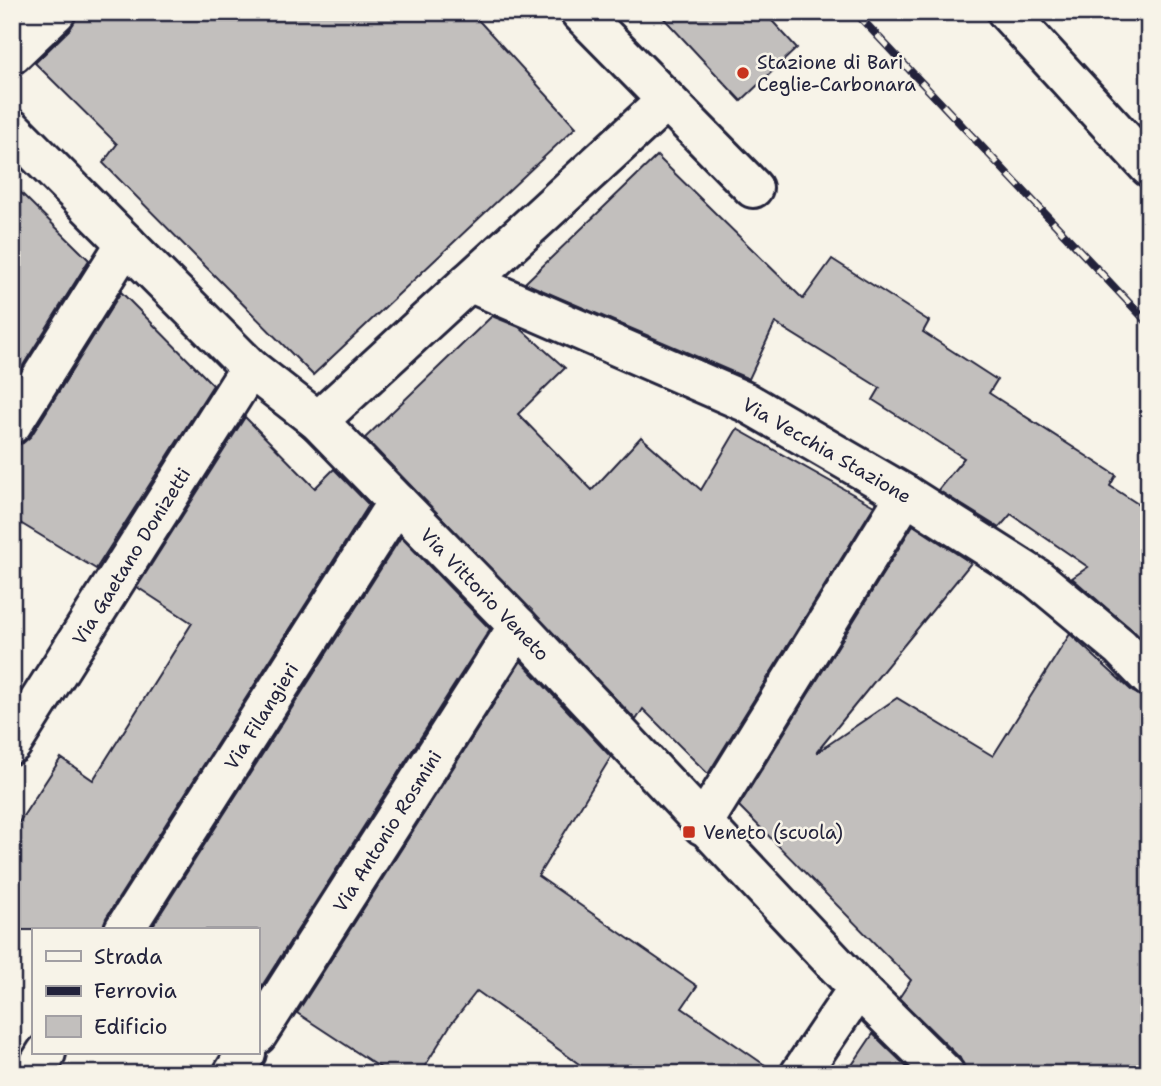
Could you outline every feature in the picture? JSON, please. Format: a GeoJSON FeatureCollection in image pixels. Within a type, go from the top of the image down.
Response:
{"type":"FeatureCollection","features":[{"type":"Feature","properties":{"kind":"street"},"geometry":{"type":"LineString","coordinates":[[12,54],[56,12]]}},
{"type":"Feature","properties":{"kind":"street"},"geometry":{"type":"LineString","coordinates":[[580,12],[753,188]]}},
{"type":"Feature","properties":{"kind":"street"},"geometry":{"type":"LineString","coordinates":[[1007,12],[1149,167]]}},
{"type":"Feature","properties":{"kind":"street"},"geometry":{"type":"LineString","coordinates":[[318,421],[666,101]]}},
{"type":"Feature","properties":{"kind":"street","name":"Via Vittorio Veneto"},"geometry":{"type":"LineString","coordinates":[[12,129],[250,368],[318,421],[518,626],[702,825],[858,988],[944,1074]]}},
{"type":"Feature","properties":{"kind":"street"},"geometry":{"type":"LineString","coordinates":[[12,424],[126,243]]}},
{"type":"Feature","properties":{"kind":"street","name":"Via Vecchia Stazione"},"geometry":{"type":"LineString","coordinates":[[469,282],[746,402],[906,495],[1038,579],[1120,647],[1149,677]]}},
{"type":"Feature","properties":{"kind":"street","name":"Via Gaetano Donizetti"},"geometry":{"type":"LineString","coordinates":[[12,744],[250,368]]}},
{"type":"Feature","properties":{"kind":"street"},"geometry":{"type":"LineString","coordinates":[[702,825],[906,495]]}},
{"type":"Feature","properties":{"kind":"street","name":"Via Filangieri"},"geometry":{"type":"LineString","coordinates":[[125,928],[397,502]]}},
{"type":"Feature","properties":{"kind":"street","name":"Via Antonio Rosmini"},"geometry":{"type":"LineString","coordinates":[[259,1032],[518,626]]}},
{"type":"Feature","properties":{"kind":"street"},"geometry":{"type":"LineString","coordinates":[[800,1074],[858,988]]}},
{"type":"Feature","properties":{"kind":"street"},"geometry":{"type":"LineString","coordinates":[[33,1074],[45,1054]]}},
{"type":"Feature","properties":{"kind":"street"},"geometry":{"type":"LineString","coordinates":[[233,1074],[245,1054]]}},
{"type":"Feature","properties":{"kind":"building"},"geometry":{"type":"Polygon","coordinates":[[[77,12],[471,12],[576,127],[313,375],[103,163],[117,144],[35,63],[71,28],[77,12]]]}},
{"type":"Feature","properties":{"kind":"building","name":"Stazione di Bari Ceglie-Carbonara"},"geometry":{"type":"Polygon","coordinates":[[[658,12],[764,12],[797,48],[741,101],[658,12]]]}},
{"type":"Feature","properties":{"kind":"building"},"geometry":{"type":"Polygon","coordinates":[[[657,156],[803,299],[832,259],[929,321],[923,332],[997,380],[989,393],[1116,475],[1110,486],[1149,511],[1149,645],[1072,578],[1088,567],[1011,514],[999,528],[938,490],[964,458],[873,400],[880,388],[775,323],[749,379],[525,283],[657,156]]]}},
{"type":"Feature","properties":{"kind":"building"},"geometry":{"type":"Polygon","coordinates":[[[12,184],[89,260],[12,383],[12,184]]]}},
{"type":"Feature","properties":{"kind":"building"},"geometry":{"type":"Polygon","coordinates":[[[121,292],[213,385],[96,569],[12,518],[12,446],[23,443],[31,436],[121,292]]]}},
{"type":"Feature","properties":{"kind":"building"},"geometry":{"type":"Polygon","coordinates":[[[492,316],[519,327],[565,368],[518,414],[592,490],[641,437],[701,490],[737,429],[874,506],[708,774],[643,709],[636,720],[365,438],[492,316]]]}},
{"type":"Feature","properties":{"kind":"building"},"geometry":{"type":"Polygon","coordinates":[[[245,417],[315,488],[334,469],[369,505],[106,918],[103,928],[12,930],[12,833],[61,758],[93,780],[192,623],[137,587],[245,417]]]}},
{"type":"Feature","properties":{"kind":"building"},"geometry":{"type":"Polygon","coordinates":[[[913,525],[971,563],[816,753],[897,698],[993,756],[1070,634],[1133,692],[1149,698],[1149,1074],[966,1074],[960,1058],[899,998],[911,980],[739,806],[913,525]]]}},
{"type":"Feature","properties":{"kind":"building"},"geometry":{"type":"Polygon","coordinates":[[[401,537],[490,629],[260,989],[259,928],[151,928],[401,537]]]}},
{"type":"Feature","properties":{"kind":"building"},"geometry":{"type":"Polygon","coordinates":[[[521,661],[611,757],[538,876],[697,986],[682,1008],[778,1074],[593,1074],[477,991],[451,1024],[420,1074],[390,1074],[297,1013],[521,661]]]}},
{"type":"Feature","properties":{"kind":"building"},"geometry":{"type":"Polygon","coordinates":[[[873,1034],[914,1074],[846,1074],[873,1034]]]}},
{"type":"Feature","properties":{"kind":"railway"},"geometry":{"type":"LineString","coordinates":[[855,12],[1149,324]]}},
{"type":"Feature","properties":{"kind":"place","name":"Stazione di Bari Ceglie-Carbonara"},"geometry":{"type":"Point","coordinates":[743,73]}},
{"type":"Feature","properties":{"kind":"place","name":"Veneto (scuola)"},"geometry":{"type":"Point","coordinates":[689,832]}}]}
